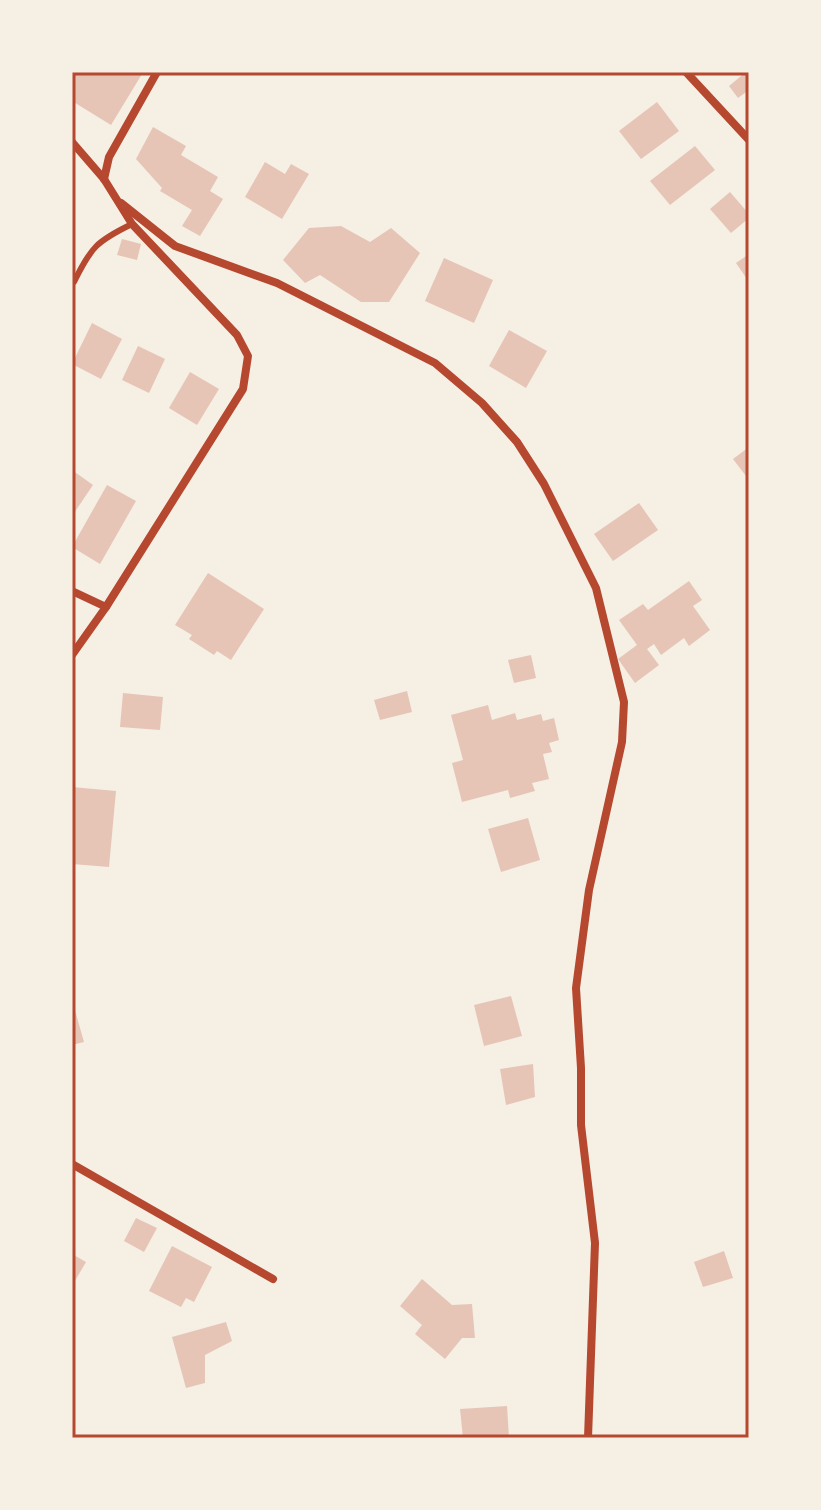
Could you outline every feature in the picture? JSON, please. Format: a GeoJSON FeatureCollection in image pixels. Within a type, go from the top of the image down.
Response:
{"type":"FeatureCollection","features":[{"type":"Feature","properties":{"kind":"street"},"geometry":{"type":"LineString","coordinates":[[104,179],[109,157],[157,72]]}},
{"type":"Feature","properties":{"kind":"street"},"geometry":{"type":"LineString","coordinates":[[686,72],[749,140]]}},
{"type":"Feature","properties":{"kind":"street"},"geometry":{"type":"LineString","coordinates":[[72,142],[104,179],[132,224],[237,335],[248,356],[243,389],[223,423],[72,655]]}},
{"type":"Feature","properties":{"kind":"street"},"geometry":{"type":"LineString","coordinates":[[121,203],[175,246],[277,283],[435,363],[482,403],[517,442],[544,484],[596,588],[624,702],[622,742],[589,890],[576,988],[581,1125],[595,1243],[588,1438]]}},
{"type":"Feature","properties":{"kind":"street"},"geometry":{"type":"LineString","coordinates":[[72,591],[106,607]]}},
{"type":"Feature","properties":{"kind":"street"},"geometry":{"type":"LineString","coordinates":[[72,1164],[273,1279]]}},
{"type":"Feature","properties":{"kind":"lane"},"geometry":{"type":"LineString","coordinates":[[74,282],[89,252],[111,234],[132,224]]}},
{"type":"Feature","properties":{"kind":"building"},"geometry":{"type":"Polygon","coordinates":[[[72,72],[142,74],[111,125],[72,101],[72,72]]]}},
{"type":"Feature","properties":{"kind":"building"},"geometry":{"type":"Polygon","coordinates":[[[749,72],[749,90],[738,98],[729,86],[749,72]]]}},
{"type":"Feature","properties":{"kind":"building"},"geometry":{"type":"Polygon","coordinates":[[[657,102],[679,131],[641,159],[619,131],[657,102]]]}},
{"type":"Feature","properties":{"kind":"building"},"geometry":{"type":"Polygon","coordinates":[[[153,127],[186,146],[181,155],[218,177],[210,191],[223,199],[200,236],[182,226],[192,210],[160,191],[162,188],[136,159],[153,127]]]}},
{"type":"Feature","properties":{"kind":"building"},"geometry":{"type":"Polygon","coordinates":[[[695,146],[715,170],[670,205],[650,181],[695,146]]]}},
{"type":"Feature","properties":{"kind":"building"},"geometry":{"type":"Polygon","coordinates":[[[265,162],[285,174],[291,164],[309,174],[282,219],[245,197],[265,162]]]}},
{"type":"Feature","properties":{"kind":"building"},"geometry":{"type":"Polygon","coordinates":[[[730,192],[749,214],[749,218],[731,233],[710,209],[730,192]]]}},
{"type":"Feature","properties":{"kind":"building"},"geometry":{"type":"Polygon","coordinates":[[[341,226],[370,242],[391,228],[420,253],[389,302],[361,302],[320,275],[305,283],[283,260],[309,228],[341,226]]]}},
{"type":"Feature","properties":{"kind":"building"},"geometry":{"type":"Polygon","coordinates":[[[122,239],[141,244],[137,260],[117,255],[122,239]]]}},
{"type":"Feature","properties":{"kind":"building"},"geometry":{"type":"Polygon","coordinates":[[[749,254],[749,282],[736,263],[749,254]]]}},
{"type":"Feature","properties":{"kind":"building"},"geometry":{"type":"Polygon","coordinates":[[[444,258],[493,280],[474,323],[425,301],[444,258]]]}},
{"type":"Feature","properties":{"kind":"building"},"geometry":{"type":"Polygon","coordinates":[[[92,323],[122,339],[101,379],[72,364],[92,323]]]}},
{"type":"Feature","properties":{"kind":"building"},"geometry":{"type":"Polygon","coordinates":[[[509,330],[547,351],[526,388],[489,366],[509,330]]]}},
{"type":"Feature","properties":{"kind":"building"},"geometry":{"type":"Polygon","coordinates":[[[138,346],[165,359],[149,393],[122,380],[138,346]]]}},
{"type":"Feature","properties":{"kind":"building"},"geometry":{"type":"Polygon","coordinates":[[[190,372],[219,389],[197,425],[169,408],[190,372]]]}},
{"type":"Feature","properties":{"kind":"building"},"geometry":{"type":"Polygon","coordinates":[[[749,447],[749,480],[733,459],[749,447]]]}},
{"type":"Feature","properties":{"kind":"building"},"geometry":{"type":"Polygon","coordinates":[[[72,470],[93,485],[72,516],[72,470]]]}},
{"type":"Feature","properties":{"kind":"building"},"geometry":{"type":"Polygon","coordinates":[[[107,485],[136,501],[100,564],[72,547],[107,485]]]}},
{"type":"Feature","properties":{"kind":"building"},"geometry":{"type":"Polygon","coordinates":[[[639,503],[658,530],[613,561],[594,534],[639,503]]]}},
{"type":"Feature","properties":{"kind":"building"},"geometry":{"type":"Polygon","coordinates":[[[208,573],[264,609],[231,660],[217,651],[214,655],[189,639],[192,635],[175,625],[208,573]]]}},
{"type":"Feature","properties":{"kind":"building"},"geometry":{"type":"Polygon","coordinates":[[[689,581],[702,600],[693,606],[710,630],[689,646],[684,638],[661,655],[654,644],[647,649],[659,665],[635,683],[618,659],[637,645],[619,620],[643,604],[648,610],[689,581]]]}},
{"type":"Feature","properties":{"kind":"building"},"geometry":{"type":"Polygon","coordinates":[[[531,655],[536,678],[514,683],[508,660],[531,655]]]}},
{"type":"Feature","properties":{"kind":"building"},"geometry":{"type":"Polygon","coordinates":[[[407,691],[412,712],[380,720],[374,700],[407,691]]]}},
{"type":"Feature","properties":{"kind":"building"},"geometry":{"type":"Polygon","coordinates":[[[123,693],[163,697],[160,730],[120,727],[123,693]]]}},
{"type":"Feature","properties":{"kind":"building"},"geometry":{"type":"Polygon","coordinates":[[[488,705],[492,720],[515,713],[517,720],[541,714],[543,721],[554,718],[559,740],[549,743],[552,752],[543,754],[549,779],[532,783],[535,791],[510,798],[508,790],[462,802],[452,763],[463,760],[451,715],[488,705]]]}},
{"type":"Feature","properties":{"kind":"building"},"geometry":{"type":"Polygon","coordinates":[[[72,787],[116,791],[109,867],[72,864],[72,787]]]}},
{"type":"Feature","properties":{"kind":"building"},"geometry":{"type":"Polygon","coordinates":[[[528,818],[540,860],[501,872],[488,829],[528,818]]]}},
{"type":"Feature","properties":{"kind":"building"},"geometry":{"type":"Polygon","coordinates":[[[511,996],[522,1036],[484,1046],[474,1005],[511,996]]]}},
{"type":"Feature","properties":{"kind":"building"},"geometry":{"type":"Polygon","coordinates":[[[72,1000],[84,1042],[72,1045],[72,1000]]]}},
{"type":"Feature","properties":{"kind":"building"},"geometry":{"type":"Polygon","coordinates":[[[533,1064],[535,1097],[506,1105],[500,1069],[533,1064]]]}},
{"type":"Feature","properties":{"kind":"building"},"geometry":{"type":"Polygon","coordinates":[[[136,1218],[157,1228],[144,1252],[124,1241],[136,1218]]]}},
{"type":"Feature","properties":{"kind":"building"},"geometry":{"type":"Polygon","coordinates":[[[172,1246],[212,1267],[194,1302],[186,1298],[181,1307],[149,1291],[172,1246]]]}},
{"type":"Feature","properties":{"kind":"building"},"geometry":{"type":"Polygon","coordinates":[[[724,1251],[733,1278],[703,1287],[694,1262],[724,1251]]]}},
{"type":"Feature","properties":{"kind":"building"},"geometry":{"type":"Polygon","coordinates":[[[72,1254],[86,1262],[72,1286],[72,1254]]]}},
{"type":"Feature","properties":{"kind":"building"},"geometry":{"type":"Polygon","coordinates":[[[422,1279],[452,1305],[472,1304],[475,1338],[462,1338],[445,1359],[415,1334],[422,1325],[400,1306],[422,1279]]]}},
{"type":"Feature","properties":{"kind":"building"},"geometry":{"type":"Polygon","coordinates":[[[226,1322],[232,1341],[205,1355],[205,1383],[186,1388],[172,1337],[226,1322]]]}},
{"type":"Feature","properties":{"kind":"building"},"geometry":{"type":"Polygon","coordinates":[[[507,1406],[509,1438],[463,1438],[460,1409],[507,1406]]]}}]}
